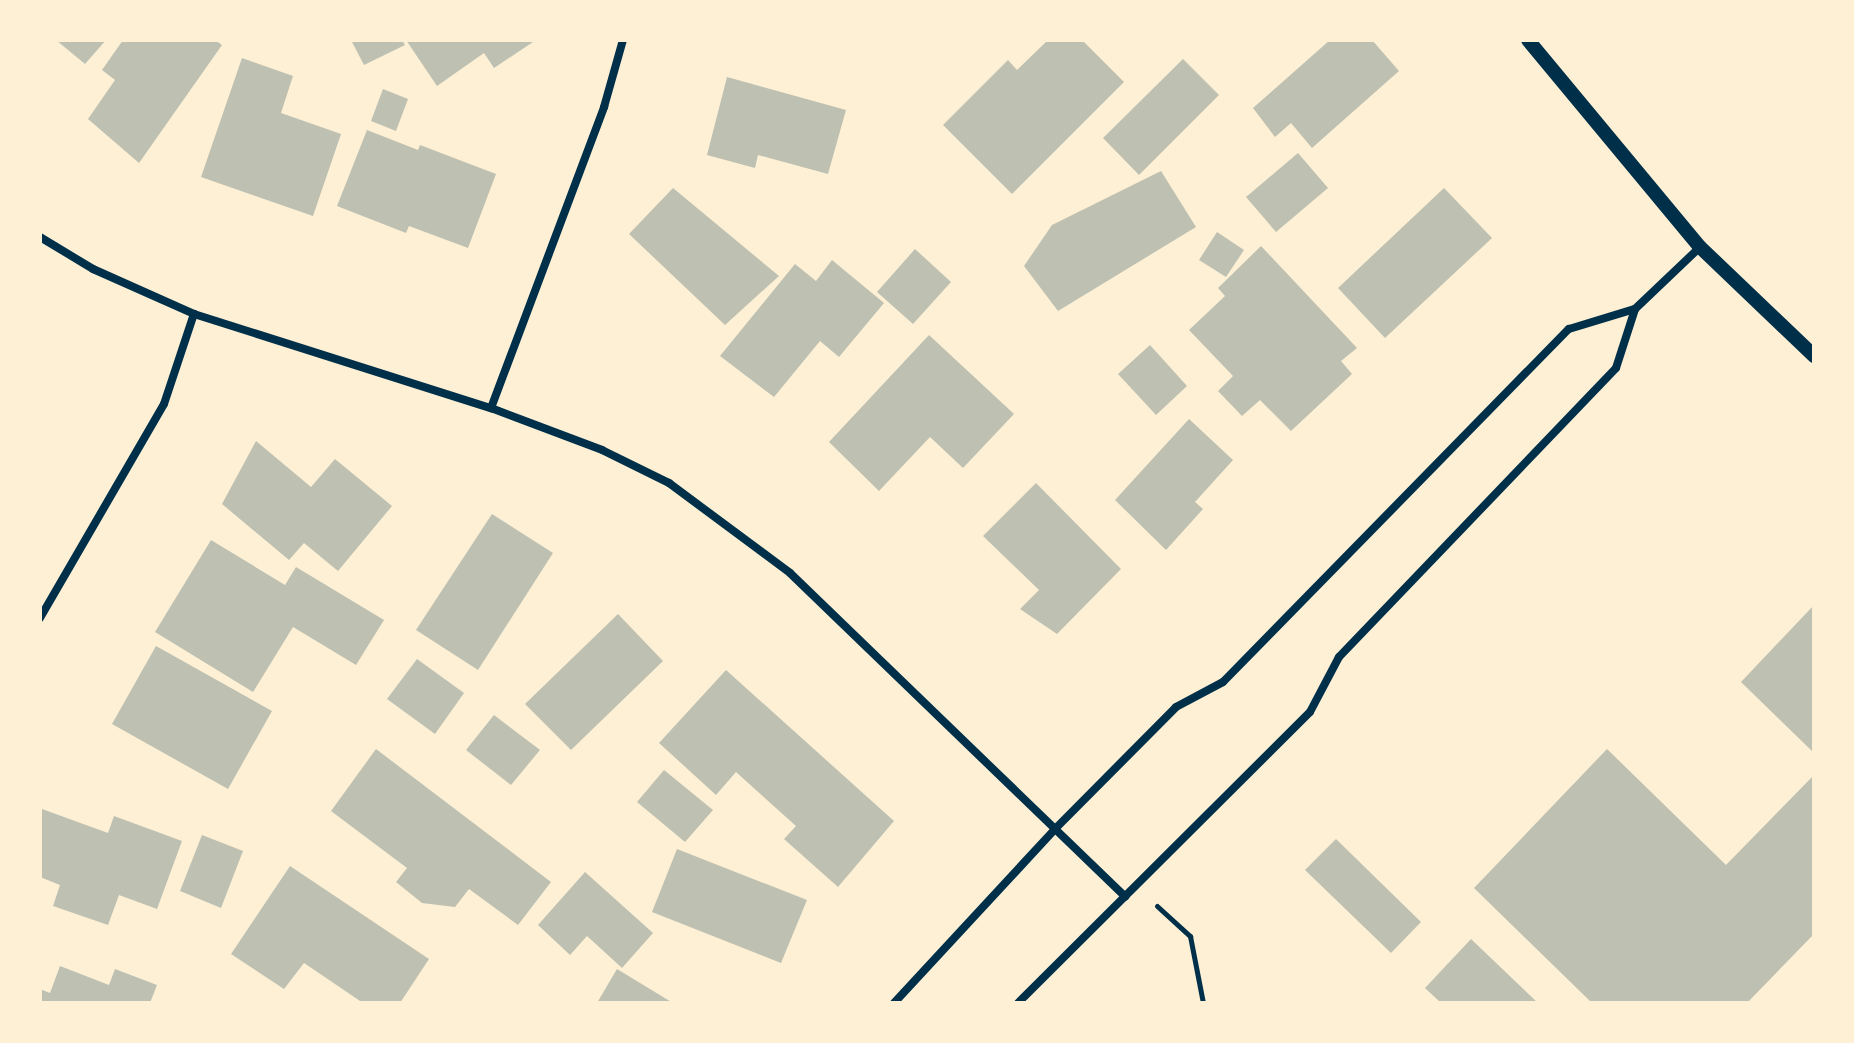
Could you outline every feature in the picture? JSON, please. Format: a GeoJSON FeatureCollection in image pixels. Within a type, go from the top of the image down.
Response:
{"type":"FeatureCollection","features":[{"type":"Feature","properties":{"kind":"street"},"geometry":{"type":"LineString","coordinates":[[491,408],[604,107],[623,40]]}},
{"type":"Feature","properties":{"kind":"street"},"geometry":{"type":"LineString","coordinates":[[1528,40],[1700,247],[1814,356]]}},
{"type":"Feature","properties":{"kind":"street"},"geometry":{"type":"LineString","coordinates":[[40,237],[93,269],[194,314],[491,408],[615,457],[669,483],[790,573],[1125,897]]}},
{"type":"Feature","properties":{"kind":"street"},"geometry":{"type":"LineString","coordinates":[[894,1003],[1056,828],[1176,707],[1223,682],[1569,329],[1635,309],[1700,247]]}},
{"type":"Feature","properties":{"kind":"street"},"geometry":{"type":"LineString","coordinates":[[1018,1003],[1310,712],[1339,657],[1616,368],[1635,309]]}},
{"type":"Feature","properties":{"kind":"street"},"geometry":{"type":"LineString","coordinates":[[40,618],[164,404],[194,314]]}},
{"type":"Feature","properties":{"kind":"path"},"geometry":{"type":"LineString","coordinates":[[1135,887],[1190,936],[1203,1003]]}},
{"type":"Feature","properties":{"kind":"building"},"geometry":{"type":"Polygon","coordinates":[[[56,40],[106,40],[85,64],[56,40]]]}},
{"type":"Feature","properties":{"kind":"building"},"geometry":{"type":"Polygon","coordinates":[[[123,40],[215,40],[222,45],[139,163],[88,119],[115,80],[102,70],[123,40]]]}},
{"type":"Feature","properties":{"kind":"building"},"geometry":{"type":"Polygon","coordinates":[[[351,40],[402,40],[405,45],[364,65],[351,40]]]}},
{"type":"Feature","properties":{"kind":"building"},"geometry":{"type":"Polygon","coordinates":[[[406,40],[536,40],[494,68],[484,53],[437,86],[406,40]]]}},
{"type":"Feature","properties":{"kind":"building"},"geometry":{"type":"Polygon","coordinates":[[[1048,40],[1082,40],[1124,82],[1012,194],[943,125],[1008,60],[1017,70],[1048,40]]]}},
{"type":"Feature","properties":{"kind":"building"},"geometry":{"type":"Polygon","coordinates":[[[1330,40],[1372,40],[1399,71],[1312,148],[1291,123],[1275,137],[1253,108],[1330,40]]]}},
{"type":"Feature","properties":{"kind":"building"},"geometry":{"type":"Polygon","coordinates":[[[242,58],[293,76],[281,113],[341,134],[313,216],[201,177],[242,58]]]}},
{"type":"Feature","properties":{"kind":"building"},"geometry":{"type":"Polygon","coordinates":[[[1183,59],[1219,95],[1139,175],[1103,138],[1183,59]]]}},
{"type":"Feature","properties":{"kind":"building"},"geometry":{"type":"Polygon","coordinates":[[[727,77],[846,110],[828,174],[758,155],[755,168],[707,155],[727,77]]]}},
{"type":"Feature","properties":{"kind":"building"},"geometry":{"type":"Polygon","coordinates":[[[383,89],[408,99],[396,131],[371,121],[383,89]]]}},
{"type":"Feature","properties":{"kind":"building"},"geometry":{"type":"Polygon","coordinates":[[[367,130],[418,150],[420,145],[496,174],[468,248],[409,226],[406,233],[337,206],[367,130]]]}},
{"type":"Feature","properties":{"kind":"building"},"geometry":{"type":"Polygon","coordinates":[[[1298,153],[1328,188],[1276,232],[1246,197],[1298,153]]]}},
{"type":"Feature","properties":{"kind":"building"},"geometry":{"type":"Polygon","coordinates":[[[1161,171],[1196,227],[1058,311],[1024,266],[1052,225],[1161,171]]]}},
{"type":"Feature","properties":{"kind":"building"},"geometry":{"type":"Polygon","coordinates":[[[673,188],[779,276],[725,325],[629,234],[673,188]]]}},
{"type":"Feature","properties":{"kind":"building"},"geometry":{"type":"Polygon","coordinates":[[[1444,188],[1492,238],[1385,338],[1338,288],[1444,188]]]}},
{"type":"Feature","properties":{"kind":"building"},"geometry":{"type":"Polygon","coordinates":[[[1217,232],[1244,250],[1226,277],[1199,260],[1217,232]]]}},
{"type":"Feature","properties":{"kind":"building"},"geometry":{"type":"Polygon","coordinates":[[[1261,246],[1357,348],[1341,361],[1352,374],[1291,431],[1260,400],[1242,416],[1218,391],[1233,376],[1189,330],[1225,296],[1218,288],[1261,246]]]}},
{"type":"Feature","properties":{"kind":"building"},"geometry":{"type":"Polygon","coordinates":[[[915,249],[951,282],[913,324],[877,292],[915,249]]]}},
{"type":"Feature","properties":{"kind":"building"},"geometry":{"type":"Polygon","coordinates":[[[832,260],[884,303],[839,357],[820,341],[774,397],[720,356],[795,264],[816,281],[832,260]]]}},
{"type":"Feature","properties":{"kind":"building"},"geometry":{"type":"Polygon","coordinates":[[[929,335],[1014,414],[963,468],[930,437],[879,491],[829,442],[929,335]]]}},
{"type":"Feature","properties":{"kind":"building"},"geometry":{"type":"Polygon","coordinates":[[[1150,345],[1187,386],[1156,415],[1118,374],[1150,345]]]}},
{"type":"Feature","properties":{"kind":"building"},"geometry":{"type":"Polygon","coordinates":[[[1189,419],[1233,460],[1195,502],[1203,509],[1166,550],[1115,500],[1189,419]]]}},
{"type":"Feature","properties":{"kind":"building"},"geometry":{"type":"Polygon","coordinates":[[[256,441],[311,487],[335,459],[392,506],[338,571],[304,543],[289,560],[222,504],[256,441]]]}},
{"type":"Feature","properties":{"kind":"building"},"geometry":{"type":"Polygon","coordinates":[[[1036,483],[1121,569],[1057,634],[1020,609],[1039,590],[983,536],[1036,483]]]}},
{"type":"Feature","properties":{"kind":"building"},"geometry":{"type":"Polygon","coordinates":[[[492,514],[553,553],[478,670],[416,630],[492,514]]]}},
{"type":"Feature","properties":{"kind":"building"},"geometry":{"type":"Polygon","coordinates":[[[211,540],[285,585],[296,567],[384,620],[356,665],[293,627],[253,692],[155,632],[211,540]]]}},
{"type":"Feature","properties":{"kind":"building"},"geometry":{"type":"Polygon","coordinates":[[[1814,605],[1814,753],[1741,682],[1814,605]]]}},
{"type":"Feature","properties":{"kind":"building"},"geometry":{"type":"Polygon","coordinates":[[[618,614],[663,661],[571,750],[525,704],[618,614]]]}},
{"type":"Feature","properties":{"kind":"building"},"geometry":{"type":"Polygon","coordinates":[[[156,646],[272,711],[228,789],[112,724],[156,646]]]}},
{"type":"Feature","properties":{"kind":"building"},"geometry":{"type":"Polygon","coordinates":[[[417,659],[464,693],[435,734],[387,699],[417,659]]]}},
{"type":"Feature","properties":{"kind":"building"},"geometry":{"type":"Polygon","coordinates":[[[726,670],[894,821],[838,887],[784,839],[796,826],[736,772],[716,795],[659,743],[726,670]]]}},
{"type":"Feature","properties":{"kind":"building"},"geometry":{"type":"Polygon","coordinates":[[[494,715],[540,750],[511,785],[466,750],[494,715]]]}},
{"type":"Feature","properties":{"kind":"building"},"geometry":{"type":"Polygon","coordinates":[[[376,749],[551,882],[518,925],[469,889],[455,907],[422,903],[396,882],[407,868],[331,811],[376,749]]]}},
{"type":"Feature","properties":{"kind":"building"},"geometry":{"type":"Polygon","coordinates":[[[1607,749],[1726,865],[1814,775],[1814,934],[1747,1003],[1592,1003],[1474,888],[1607,749]]]}},
{"type":"Feature","properties":{"kind":"building"},"geometry":{"type":"Polygon","coordinates":[[[664,770],[713,810],[685,842],[637,802],[664,770]]]}},
{"type":"Feature","properties":{"kind":"building"},"geometry":{"type":"Polygon","coordinates":[[[42,809],[108,833],[114,816],[182,841],[157,909],[119,895],[108,925],[53,906],[60,885],[40,877],[42,809]]]}},
{"type":"Feature","properties":{"kind":"building"},"geometry":{"type":"Polygon","coordinates":[[[202,835],[243,851],[221,908],[180,891],[202,835]]]}},
{"type":"Feature","properties":{"kind":"building"},"geometry":{"type":"Polygon","coordinates":[[[1336,839],[1421,922],[1391,953],[1305,870],[1336,839]]]}},
{"type":"Feature","properties":{"kind":"building"},"geometry":{"type":"Polygon","coordinates":[[[677,849],[807,900],[781,963],[652,912],[677,849]]]}},
{"type":"Feature","properties":{"kind":"building"},"geometry":{"type":"Polygon","coordinates":[[[290,866],[429,959],[400,1003],[363,1003],[304,963],[284,989],[231,954],[290,866]]]}},
{"type":"Feature","properties":{"kind":"building"},"geometry":{"type":"Polygon","coordinates":[[[585,872],[653,933],[622,968],[587,936],[570,955],[538,925],[585,872]]]}},
{"type":"Feature","properties":{"kind":"building"},"geometry":{"type":"Polygon","coordinates":[[[1471,939],[1538,1003],[1441,1003],[1425,988],[1471,939]]]}},
{"type":"Feature","properties":{"kind":"building"},"geometry":{"type":"Polygon","coordinates":[[[60,966],[109,985],[115,969],[157,985],[150,1003],[40,1003],[40,989],[50,993],[60,966]]]}},
{"type":"Feature","properties":{"kind":"building"},"geometry":{"type":"Polygon","coordinates":[[[617,969],[673,1003],[597,1003],[617,969]]]}}]}
